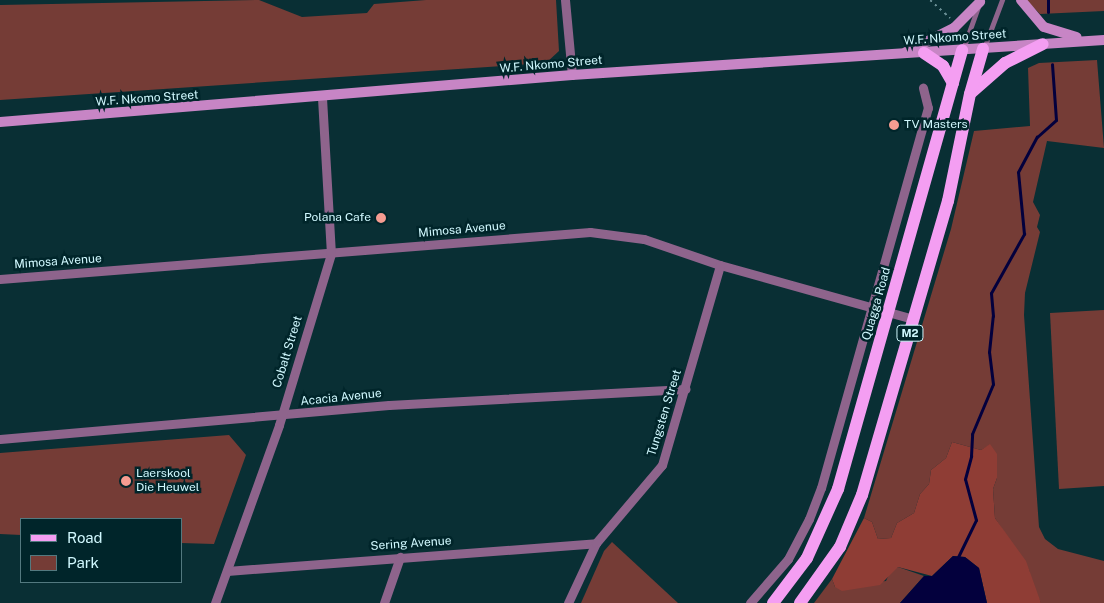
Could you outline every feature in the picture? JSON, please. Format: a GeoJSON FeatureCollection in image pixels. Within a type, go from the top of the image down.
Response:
{"type":"FeatureCollection","features":[{"type":"Feature","properties":{"kind":"main road"},"geometry":{"type":"LineString","coordinates":[[1021,0],[1034,19],[1055,33],[1104,40]]}},
{"type":"Feature","properties":{"kind":"main road"},"geometry":{"type":"LineString","coordinates":[[900,55],[958,25],[981,1]]}},
{"type":"Feature","properties":{"kind":"main road","name":"W.F. Nkomo Street"},"geometry":{"type":"LineString","coordinates":[[0,122],[322,98],[572,75],[900,55],[1104,40]]}},
{"type":"Feature","properties":{"kind":"main road"},"geometry":{"type":"LineString","coordinates":[[970,94],[1005,63],[1043,44]]}},
{"type":"Feature","properties":{"kind":"main road","name":"M2"},"geometry":{"type":"LineString","coordinates":[[800,603],[840,547],[851,524],[914,319],[948,200],[970,94],[983,49]]}},
{"type":"Feature","properties":{"kind":"main road","name":"Quagga Road"},"geometry":{"type":"LineString","coordinates":[[773,603],[807,558],[834,498],[962,50]]}},
{"type":"Feature","properties":{"kind":"main road"},"geometry":{"type":"LineString","coordinates":[[924,53],[942,66],[953,83]]}},
{"type":"Feature","properties":{"kind":"street"},"geometry":{"type":"LineString","coordinates":[[565,0],[572,75]]}},
{"type":"Feature","properties":{"kind":"street","name":"Quagga Road"},"geometry":{"type":"LineString","coordinates":[[750,603],[788,559],[810,519],[874,307],[928,108],[923,88]]}},
{"type":"Feature","properties":{"kind":"street","name":"Cobalt Street"},"geometry":{"type":"LineString","coordinates":[[215,603],[282,416],[331,254],[322,98]]}},
{"type":"Feature","properties":{"kind":"street","name":"Mimosa Avenue"},"geometry":{"type":"LineString","coordinates":[[0,279],[590,232],[644,239],[720,265],[914,319]]}},
{"type":"Feature","properties":{"kind":"street","name":"Tungsten Street"},"geometry":{"type":"LineString","coordinates":[[568,603],[596,543],[662,465],[686,389],[720,265]]}},
{"type":"Feature","properties":{"kind":"street","name":"Acacia Avenue"},"geometry":{"type":"LineString","coordinates":[[0,439],[282,416],[388,405],[686,389]]}},
{"type":"Feature","properties":{"kind":"street","name":"Sering Avenue"},"geometry":{"type":"LineString","coordinates":[[228,571],[596,543]]}},
{"type":"Feature","properties":{"kind":"street"},"geometry":{"type":"LineString","coordinates":[[384,603],[400,557]]}},
{"type":"Feature","properties":{"kind":"lane","name":"M2"},"geometry":{"type":"LineString","coordinates":[[983,49],[1002,0]]}},
{"type":"Feature","properties":{"kind":"lane","name":"Quagga Road"},"geometry":{"type":"LineString","coordinates":[[962,50],[981,1]]}},
{"type":"Feature","properties":{"kind":"path"},"geometry":{"type":"LineString","coordinates":[[930,0],[958,25]]}},
{"type":"Feature","properties":{"kind":"green space"},"geometry":{"type":"Polygon","coordinates":[[[259,0],[302,17],[367,13],[374,4],[426,0],[556,0],[559,51],[546,63],[0,100],[0,5],[259,0]]]}},
{"type":"Feature","properties":{"kind":"green space"},"geometry":{"type":"Polygon","coordinates":[[[1026,0],[1104,0],[1104,11],[1040,14],[1026,0]]]}},
{"type":"Feature","properties":{"kind":"green space"},"geometry":{"type":"Polygon","coordinates":[[[1097,60],[1104,148],[1047,141],[1033,202],[1040,215],[1037,227],[1040,232],[1025,293],[1024,315],[1039,527],[1045,539],[1058,549],[1104,561],[1104,603],[1041,603],[1031,584],[1029,570],[995,518],[993,489],[997,478],[990,445],[981,450],[952,442],[946,458],[931,470],[929,484],[920,494],[914,513],[897,523],[891,538],[878,539],[872,522],[864,518],[951,229],[974,131],[1030,126],[1028,68],[1039,63],[1097,60]]]}},
{"type":"Feature","properties":{"kind":"green space"},"geometry":{"type":"Polygon","coordinates":[[[1104,310],[1104,486],[1059,489],[1050,313],[1104,310]]]}},
{"type":"Feature","properties":{"kind":"green space","name":"Laerskool Die Heuwel"},"geometry":{"type":"Polygon","coordinates":[[[229,435],[246,455],[214,544],[182,543],[182,518],[20,518],[20,535],[0,534],[0,453],[229,435]]]}},
{"type":"Feature","properties":{"kind":"green space"},"geometry":{"type":"Polygon","coordinates":[[[612,542],[678,603],[581,603],[604,551],[612,542]]]}},
{"type":"Feature","properties":{"kind":"green space"},"geometry":{"type":"Polygon","coordinates":[[[898,567],[924,576],[900,603],[814,603],[832,579],[835,587],[886,581],[891,570],[898,567]]]}},
{"type":"Feature","properties":{"kind":"shaded area"},"geometry":{"type":"Polygon","coordinates":[[[952,442],[981,450],[990,444],[997,454],[997,478],[993,489],[995,518],[1026,561],[1041,603],[987,603],[979,568],[965,557],[953,556],[932,576],[898,567],[880,585],[842,591],[835,587],[832,579],[864,518],[872,522],[878,539],[891,538],[897,523],[914,513],[920,494],[929,484],[931,470],[946,458],[952,442]]]}},
{"type":"Feature","properties":{"kind":"shaded area"},"geometry":{"type":"Polygon","coordinates":[[[953,556],[965,557],[979,568],[987,603],[900,603],[924,576],[932,576],[953,556]]]}},
{"type":"Feature","properties":{"kind":"waterway"},"geometry":{"type":"LineString","coordinates":[[1048,0],[1048,12]]}},
{"type":"Feature","properties":{"kind":"waterway"},"geometry":{"type":"LineString","coordinates":[[958,557],[976,520],[965,479],[971,456],[972,434],[993,384],[989,352],[993,316],[991,293],[1024,234],[1018,172],[1037,137],[1056,120],[1052,64]]}},
{"type":"Feature","properties":{"kind":"place","name":"TV Masters"},"geometry":{"type":"Point","coordinates":[894,125]}},
{"type":"Feature","properties":{"kind":"place","name":"Polana Cafe"},"geometry":{"type":"Point","coordinates":[381,218]}},
{"type":"Feature","properties":{"kind":"place","name":"Laerskool Die Heuwel"},"geometry":{"type":"Point","coordinates":[126,481]}}]}
